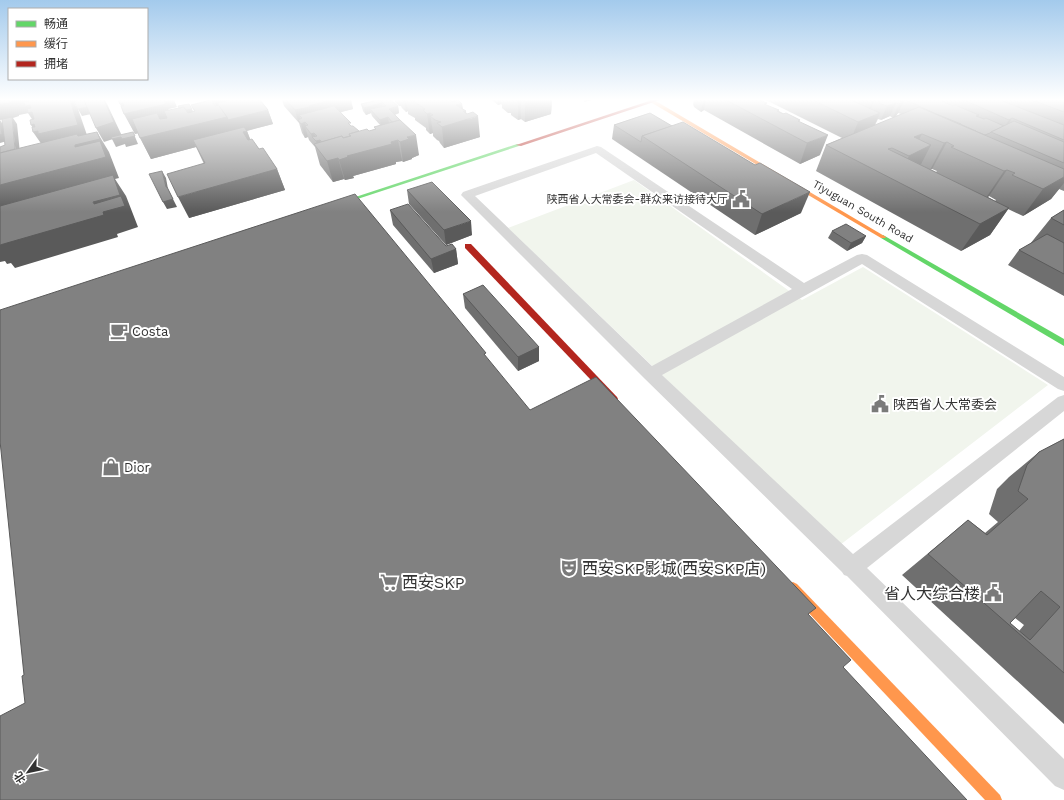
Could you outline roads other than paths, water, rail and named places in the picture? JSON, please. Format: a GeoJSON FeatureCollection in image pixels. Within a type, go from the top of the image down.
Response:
{"type":"FeatureCollection","features":[{"type":"Feature","properties":{"kind":"street"},"geometry":{"type":"LineString","coordinates":[[319,210],[542,137]]}},
{"type":"Feature","properties":{"kind":"street","name":"Tiyuguan South Road"},"geometry":{"type":"LineString","coordinates":[[715,137],[1064,343]]}},
{"type":"Feature","properties":{"kind":"street"},"geometry":{"type":"LineString","coordinates":[[468,246],[621,407]]}},
{"type":"Feature","properties":{"kind":"street"},"geometry":{"type":"LineString","coordinates":[[786,581],[995,800]]}},
{"type":"Feature","properties":{"kind":"lane"},"geometry":{"type":"LineString","coordinates":[[803,289],[597,149],[467,195],[650,374],[800,516],[1064,777]]}},
{"type":"Feature","properties":{"kind":"lane"},"geometry":{"type":"LineString","coordinates":[[650,374],[862,258],[1064,385]]}},
{"type":"Feature","properties":{"kind":"lane"},"geometry":{"type":"LineString","coordinates":[[851,568],[1064,402]]}},
{"type":"Feature","properties":{"kind":"place","name":"陕西省人大常委会-群众来访接待大厅"},"geometry":{"type":"Point","coordinates":[741,199]}},
{"type":"Feature","properties":{"kind":"place","name":"Costa"},"geometry":{"type":"Point","coordinates":[119,331]}},
{"type":"Feature","properties":{"kind":"place","name":"陕西省人大常委会"},"geometry":{"type":"Point","coordinates":[880,404]}},
{"type":"Feature","properties":{"kind":"place","name":"Dior"},"geometry":{"type":"Point","coordinates":[111,467]}},
{"type":"Feature","properties":{"kind":"place","name":"西安SKP影城(西安SKP店)"},"geometry":{"type":"Point","coordinates":[569,568]}},
{"type":"Feature","properties":{"kind":"place","name":"西安SKP"},"geometry":{"type":"Point","coordinates":[389,582]}},
{"type":"Feature","properties":{"kind":"place","name":"省人大综合楼"},"geometry":{"type":"Point","coordinates":[993,593]}}]}
